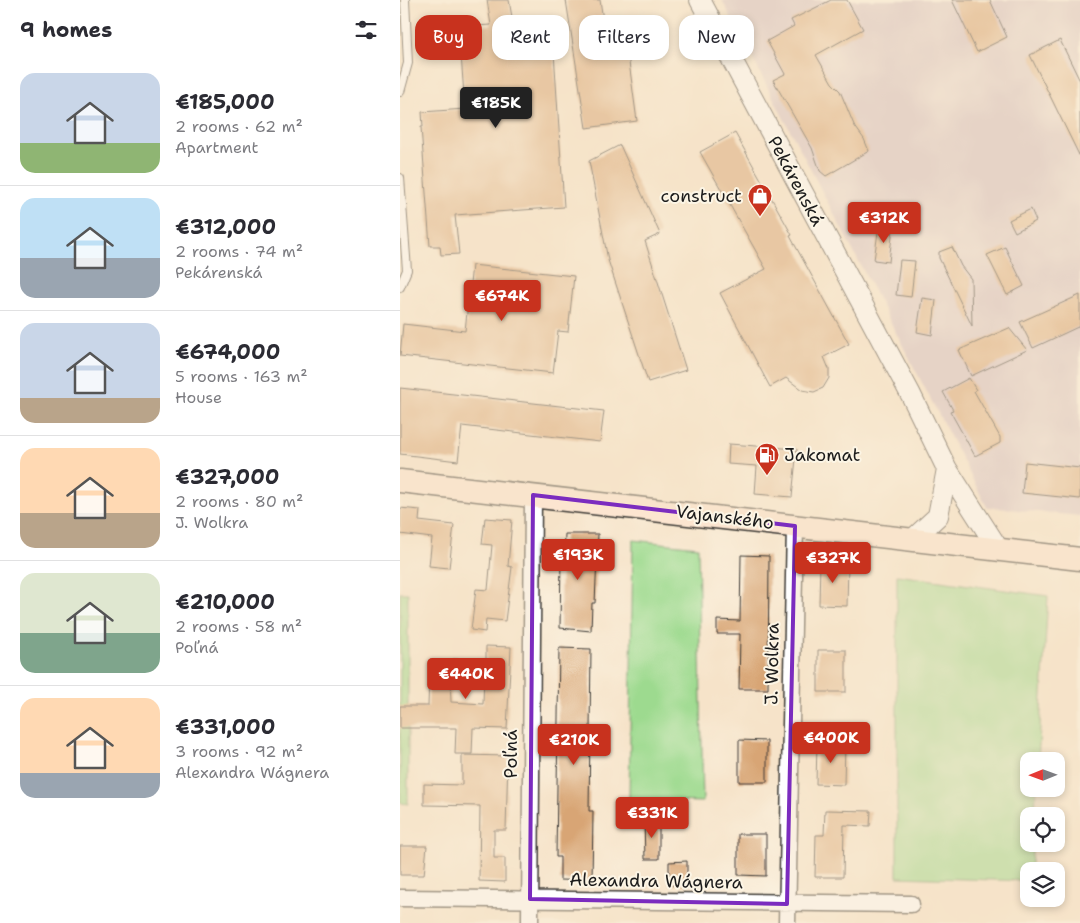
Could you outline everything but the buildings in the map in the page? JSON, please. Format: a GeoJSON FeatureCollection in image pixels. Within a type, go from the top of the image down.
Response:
{"type":"FeatureCollection","features":[{"type":"Feature","properties":{"kind":"main road","name":"Vajanského"},"geometry":{"type":"LineString","coordinates":[[400,481],[533,494],[1080,559]]}},
{"type":"Feature","properties":{"kind":"street","name":"Pekárenská"},"geometry":{"type":"LineString","coordinates":[[700,0],[911,396],[947,469],[999,550]]}},
{"type":"Feature","properties":{"kind":"street"},"geometry":{"type":"LineString","coordinates":[[913,539],[938,516],[947,469]]}},
{"type":"Feature","properties":{"kind":"street","name":"Poľná"},"geometry":{"type":"LineString","coordinates":[[530,923],[533,494]]}},
{"type":"Feature","properties":{"kind":"street","name":"J. Wolkra"},"geometry":{"type":"LineString","coordinates":[[787,923],[795,526]]}},
{"type":"Feature","properties":{"kind":"street","name":"Alexandra Wágnera"},"geometry":{"type":"LineString","coordinates":[[400,898],[911,904]]}},
{"type":"Feature","properties":{"kind":"lane"},"geometry":{"type":"LineString","coordinates":[[400,92],[408,63],[405,0]]}},
{"type":"Feature","properties":{"kind":"lane"},"geometry":{"type":"LineString","coordinates":[[400,178],[407,270],[400,287]]}},
{"type":"Feature","properties":{"kind":"highlighted area"},"geometry":{"type":"Polygon","coordinates":[[[533,495],[795,526],[787,904],[530,899],[533,495]]]}},
{"type":"Feature","properties":{"kind":"shaded area"},"geometry":{"type":"Polygon","coordinates":[[[722,0],[1080,0],[1080,516],[987,507],[753,60],[754,15],[730,15],[722,0]]]}},
{"type":"Feature","properties":{"kind":"green space"},"geometry":{"type":"Polygon","coordinates":[[[633,540],[698,547],[703,802],[629,800],[633,540]]]}},
{"type":"Feature","properties":{"kind":"green space"},"geometry":{"type":"Polygon","coordinates":[[[897,575],[1048,596],[1039,752],[1020,752],[1020,798],[1036,798],[1035,807],[1020,807],[1020,852],[1032,852],[1031,862],[1020,862],[1020,881],[897,877],[897,575]]]}},
{"type":"Feature","properties":{"kind":"green space"},"geometry":{"type":"Polygon","coordinates":[[[400,593],[408,593],[408,804],[400,803],[400,593]]]}},
{"type":"Feature","properties":{"kind":"place","name":"construct"},"geometry":{"type":"Point","coordinates":[760,217]}},
{"type":"Feature","properties":{"kind":"place","name":"Jakomat"},"geometry":{"type":"Point","coordinates":[767,476]}}]}
